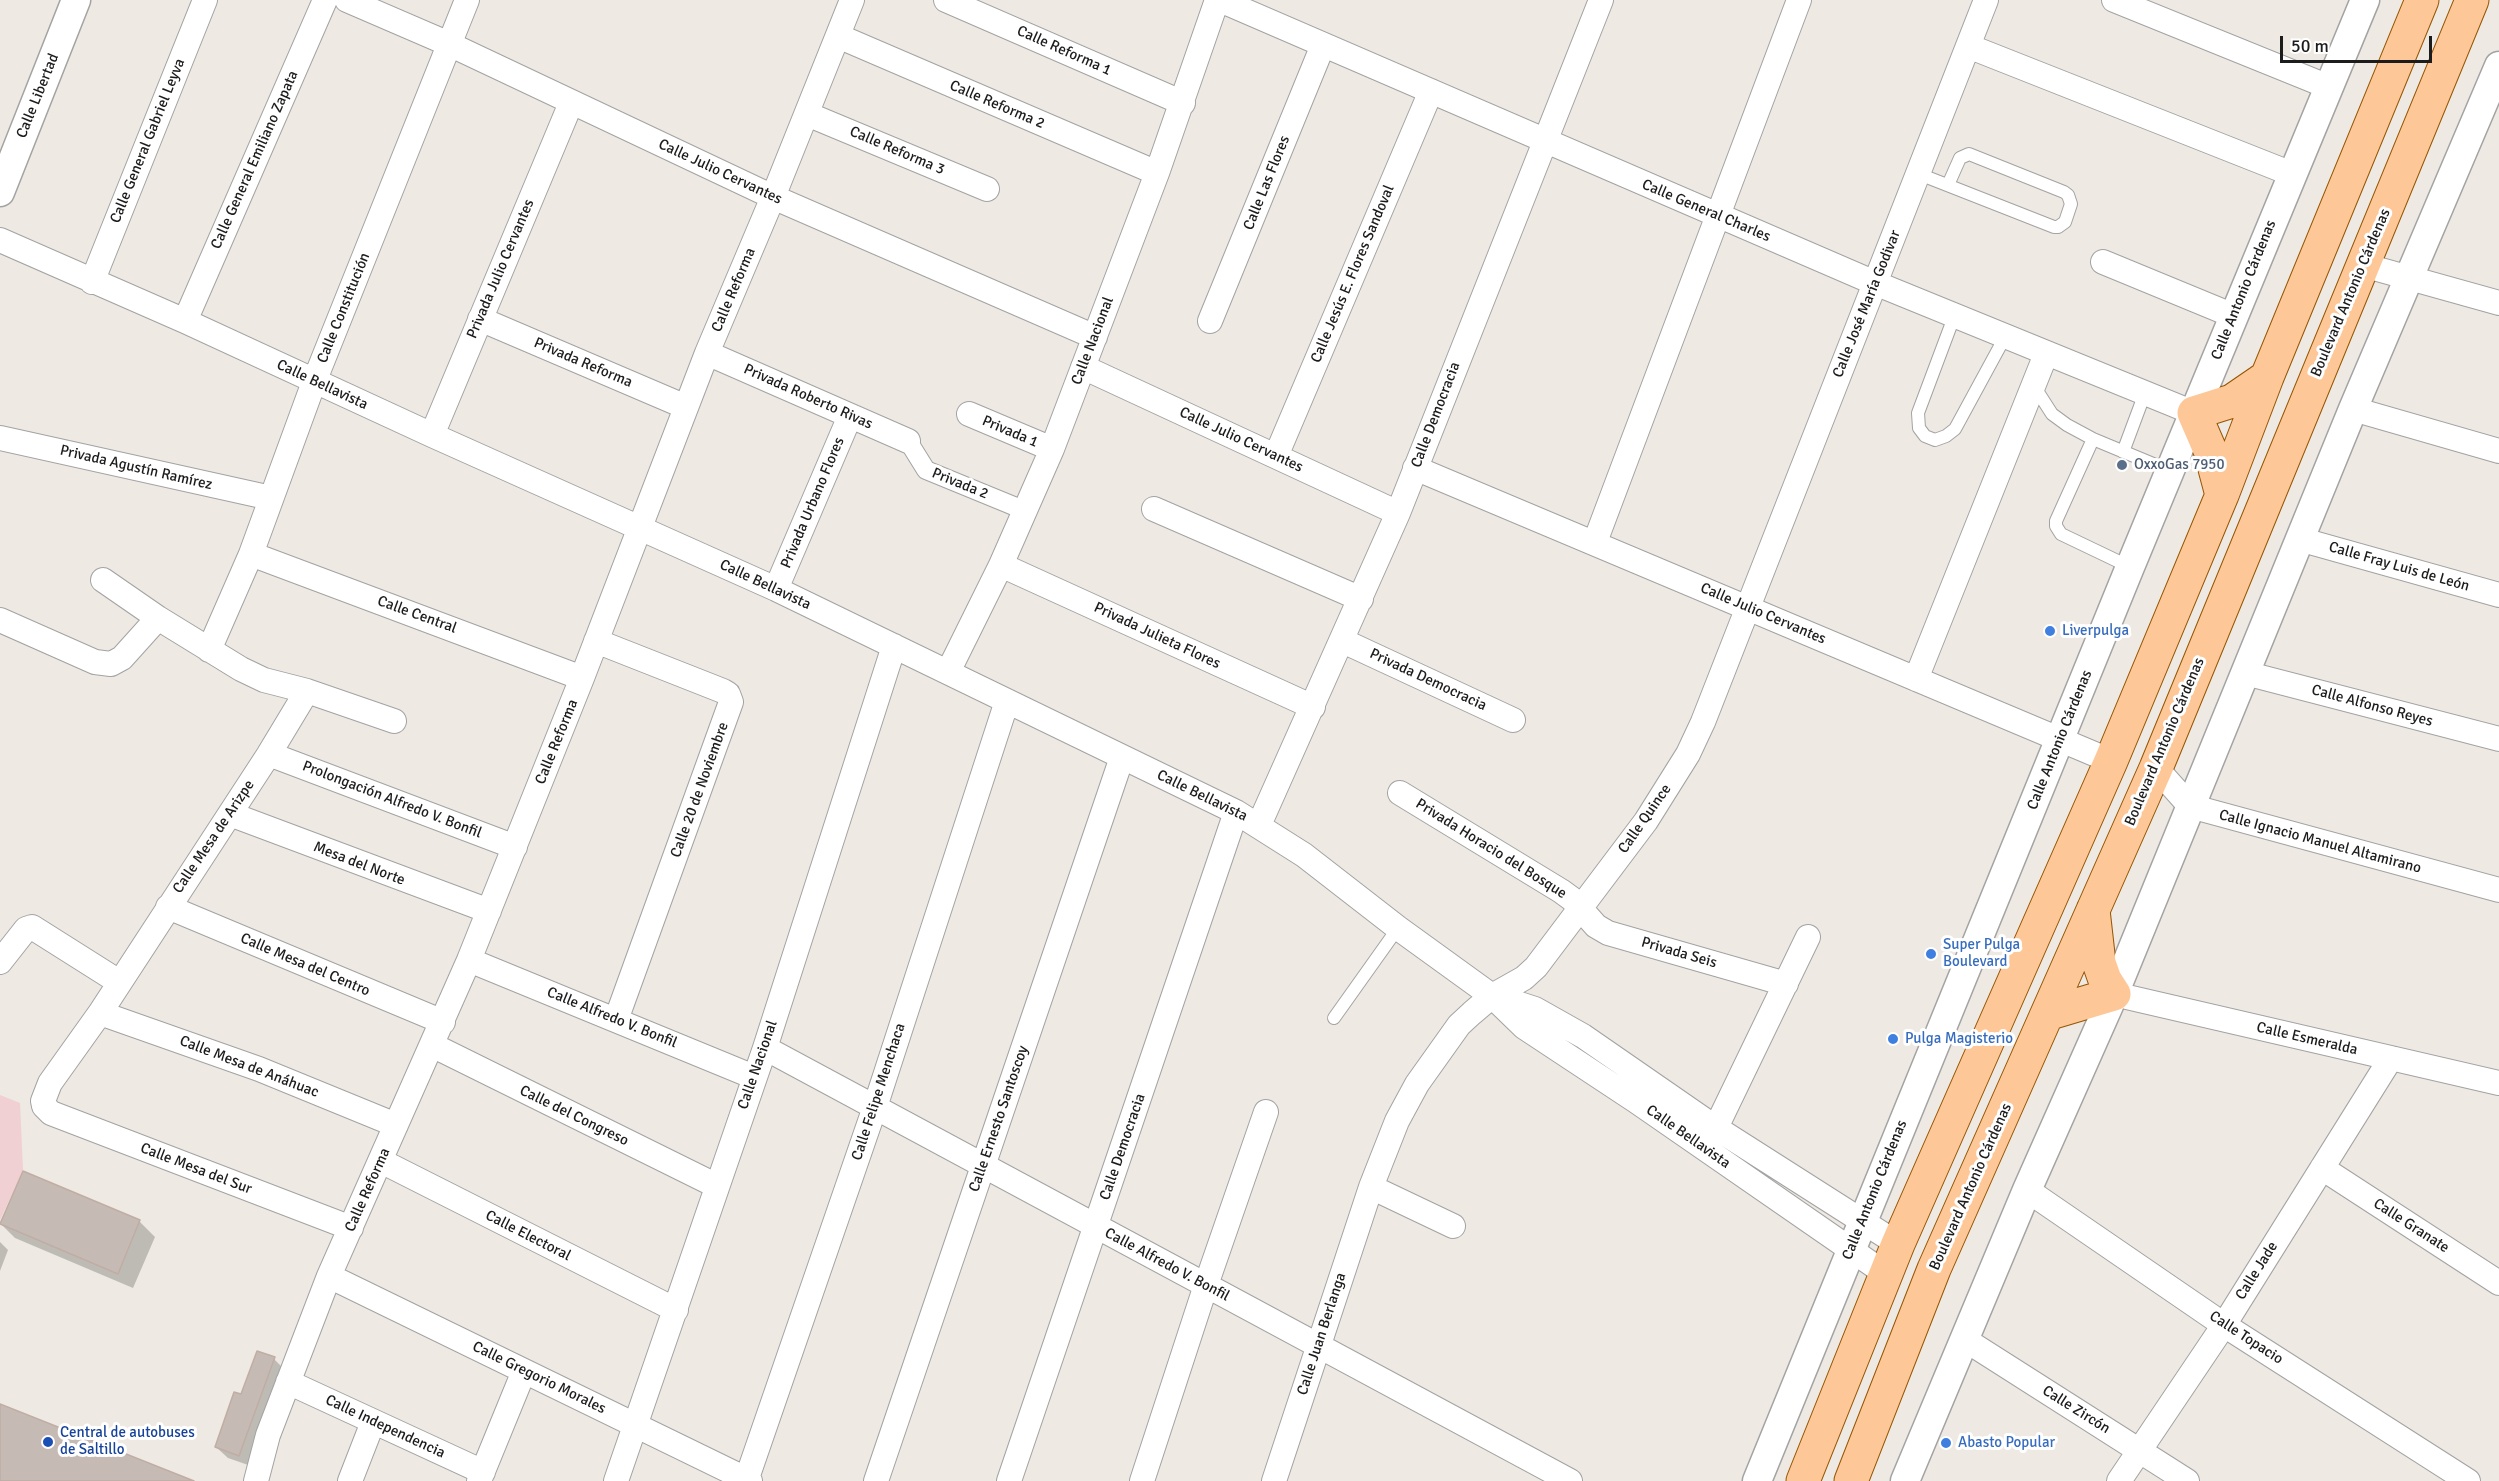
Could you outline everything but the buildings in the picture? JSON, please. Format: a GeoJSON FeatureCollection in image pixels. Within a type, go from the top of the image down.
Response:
{"type":"FeatureCollection","features":[{"type":"Feature","properties":{"kind":"main road"},"geometry":{"type":"LineString","coordinates":[[1803,1481],[1898,1244],[2111,761],[2222,495],[2267,377],[2422,0]]}},
{"type":"Feature","properties":{"kind":"main road","name":"Boulevard Antonio Cárdenas"},"geometry":{"type":"LineString","coordinates":[[1851,1481],[1934,1269],[2156,768],[2472,0]]}},
{"type":"Feature","properties":{"kind":"main road"},"geometry":{"type":"LineString","coordinates":[[2333,217],[2369,250]]}},
{"type":"Feature","properties":{"kind":"main road"},"geometry":{"type":"LineString","coordinates":[[2307,284],[2348,300]]}},
{"type":"Feature","properties":{"kind":"main road"},"geometry":{"type":"LineString","coordinates":[[2222,495],[2210,450],[2194,413],[2232,401],[2267,377]]}},
{"type":"Feature","properties":{"kind":"main road"},"geometry":{"type":"LineString","coordinates":[[2047,1014],[2114,994],[2105,980],[2099,963],[2094,909]]}},
{"type":"Feature","properties":{"kind":"street","name":"Calle Libertad"},"geometry":{"type":"LineString","coordinates":[[0,192],[76,0]]}},
{"type":"Feature","properties":{"kind":"street","name":"Calle General Gabriel Leyva"},"geometry":{"type":"LineString","coordinates":[[92,282],[204,0]]}},
{"type":"Feature","properties":{"kind":"street","name":"Calle General Emiliano Zapata"},"geometry":{"type":"LineString","coordinates":[[185,321],[325,0]]}},
{"type":"Feature","properties":{"kind":"street","name":"Calle Julio Cervantes"},"geometry":{"type":"LineString","coordinates":[[347,0],[449,44],[773,197],[1095,337]]}},
{"type":"Feature","properties":{"kind":"street","name":"Calle Constitución"},"geometry":{"type":"LineString","coordinates":[[209,650],[251,554],[314,382],[467,0]]}},
{"type":"Feature","properties":{"kind":"street","name":"Calle Reforma"},"geometry":{"type":"LineString","coordinates":[[256,1481],[268,1435],[329,1275],[470,960],[707,353],[852,0]]}},
{"type":"Feature","properties":{"kind":"street","name":"Calle Reforma 1"},"geometry":{"type":"LineString","coordinates":[[946,0],[1183,103]]}},
{"type":"Feature","properties":{"kind":"street","name":"Calle Nacional"},"geometry":{"type":"LineString","coordinates":[[948,672],[1001,565],[1052,449],[1157,173],[1219,0]]}},
{"type":"Feature","properties":{"kind":"street","name":"Calle General Charles"},"geometry":{"type":"LineString","coordinates":[[1219,0],[1249,6],[1323,45],[1875,284],[2194,413]]}},
{"type":"Feature","properties":{"kind":"street","name":"Calle Democracia"},"geometry":{"type":"LineString","coordinates":[[1259,825],[1343,641],[1398,513],[1543,141],[1601,0]]}},
{"type":"Feature","properties":{"kind":"street"},"geometry":{"type":"LineString","coordinates":[[1595,542],[1799,0]]}},
{"type":"Feature","properties":{"kind":"street","name":"Calle José María Godivar"},"geometry":{"type":"LineString","coordinates":[[1746,607],[1986,0]]}},
{"type":"Feature","properties":{"kind":"street"},"geometry":{"type":"LineString","coordinates":[[2114,0],[2329,87]]}},
{"type":"Feature","properties":{"kind":"street","name":"Calle Antonio Cárdenas"},"geometry":{"type":"LineString","coordinates":[[1757,1481],[2130,567],[2365,0]]}},
{"type":"Feature","properties":{"kind":"street","name":"Calle Reforma 2"},"geometry":{"type":"LineString","coordinates":[[837,36],[1157,173]]}},
{"type":"Feature","properties":{"kind":"street","name":"Calle Las Flores"},"geometry":{"type":"LineString","coordinates":[[1210,321],[1323,45]]}},
{"type":"Feature","properties":{"kind":"street"},"geometry":{"type":"LineString","coordinates":[[1968,46],[2292,174]]}},
{"type":"Feature","properties":{"kind":"street"},"geometry":{"type":"LineString","coordinates":[[1905,1481],[2027,1190],[2114,994],[2299,539],[2499,66]]}},
{"type":"Feature","properties":{"kind":"street","name":"Calle Jesús E. Flores Sandoval"},"geometry":{"type":"LineString","coordinates":[[1275,456],[1431,91]]}},
{"type":"Feature","properties":{"kind":"street","name":"Privada Julio Cervantes"},"geometry":{"type":"LineString","coordinates":[[432,435],[572,103]]}},
{"type":"Feature","properties":{"kind":"street","name":"Calle Reforma 3"},"geometry":{"type":"LineString","coordinates":[[807,114],[987,189]]}},
{"type":"Feature","properties":{"kind":"street","name":"Calle Bellavista"},"geometry":{"type":"LineString","coordinates":[[0,240],[185,321],[314,382],[776,590],[1236,812],[1304,855],[1398,928],[1492,996],[1535,1009],[1583,1036],[1886,1275]]}},
{"type":"Feature","properties":{"kind":"street"},"geometry":{"type":"LineString","coordinates":[[2369,250],[2408,278],[2499,303]]}},
{"type":"Feature","properties":{"kind":"street"},"geometry":{"type":"LineString","coordinates":[[2103,262],[2234,316]]}},
{"type":"Feature","properties":{"kind":"street","name":"Privada Reforma"},"geometry":{"type":"LineString","coordinates":[[480,319],[686,407]]}},
{"type":"Feature","properties":{"kind":"street","name":"Privada Roberto Rivas"},"geometry":{"type":"LineString","coordinates":[[707,353],[908,441]]}},
{"type":"Feature","properties":{"kind":"street"},"geometry":{"type":"LineString","coordinates":[[1916,679],[2046,354]]}},
{"type":"Feature","properties":{"kind":"street","name":"Calle Julio Cervantes"},"geometry":{"type":"LineString","coordinates":[[1083,367],[1398,513]]}},
{"type":"Feature","properties":{"kind":"street"},"geometry":{"type":"LineString","coordinates":[[2353,409],[2499,451]]}},
{"type":"Feature","properties":{"kind":"street","name":"Privada 1"},"geometry":{"type":"LineString","coordinates":[[969,414],[1052,449]]}},
{"type":"Feature","properties":{"kind":"street","name":"Privada Urbano Flores"},"geometry":{"type":"LineString","coordinates":[[776,590],[850,416]]}},
{"type":"Feature","properties":{"kind":"street","name":"Privada Agustín Ramírez"},"geometry":{"type":"LineString","coordinates":[[0,438],[271,498]]}},
{"type":"Feature","properties":{"kind":"street","name":"Privada 2"},"geometry":{"type":"LineString","coordinates":[[908,441],[926,470],[1026,511]]}},
{"type":"Feature","properties":{"kind":"street","name":"Calle Julio Cervantes"},"geometry":{"type":"LineString","coordinates":[[1415,468],[2111,761]]}},
{"type":"Feature","properties":{"kind":"street"},"geometry":{"type":"LineString","coordinates":[[1154,509],[1361,599]]}},
{"type":"Feature","properties":{"kind":"street","name":"Calle Fray Luis de León"},"geometry":{"type":"LineString","coordinates":[[2299,539],[2499,595]]}},
{"type":"Feature","properties":{"kind":"street","name":"Calle Central"},"geometry":{"type":"LineString","coordinates":[[251,554],[582,678]]}},
{"type":"Feature","properties":{"kind":"street","name":"Privada Julieta Flores"},"geometry":{"type":"LineString","coordinates":[[1001,565],[1313,707]]}},
{"type":"Feature","properties":{"kind":"street"},"geometry":{"type":"LineString","coordinates":[[103,580],[209,650],[264,680],[307,691],[394,721]]}},
{"type":"Feature","properties":{"kind":"street","name":"Calle Quince"},"geometry":{"type":"LineString","coordinates":[[1492,996],[1524,978],[1536,967],[1646,821],[1682,764],[1702,722],[1746,607]]}},
{"type":"Feature","properties":{"kind":"street"},"geometry":{"type":"LineString","coordinates":[[0,620],[95,662],[111,664],[122,658],[158,618]]}},
{"type":"Feature","properties":{"kind":"street","name":"Calle 20 de Noviembre"},"geometry":{"type":"LineString","coordinates":[[596,641],[723,691],[728,694],[731,702],[616,1020]]}},
{"type":"Feature","properties":{"kind":"street","name":"Privada Democracia"},"geometry":{"type":"LineString","coordinates":[[1343,641],[1513,720]]}},
{"type":"Feature","properties":{"kind":"street","name":"Calle Nacional"},"geometry":{"type":"LineString","coordinates":[[616,1481],[765,1048],[894,646]]}},
{"type":"Feature","properties":{"kind":"street","name":"Calle Alfonso Reyes"},"geometry":{"type":"LineString","coordinates":[[2245,673],[2499,739]]}},
{"type":"Feature","properties":{"kind":"street","name":"Calle Mesa de Arizpe"},"geometry":{"type":"LineString","coordinates":[[44,1106],[44,1095],[50,1083],[100,1013],[269,754],[307,691]]}},
{"type":"Feature","properties":{"kind":"street","name":"Calle Felipe Menchaca"},"geometry":{"type":"LineString","coordinates":[[748,1480],[875,1107],[1007,702]]}},
{"type":"Feature","properties":{"kind":"street","name":"Prolongación Alfredo V. Bonfil"},"geometry":{"type":"LineString","coordinates":[[269,754],[515,847]]}},
{"type":"Feature","properties":{"kind":"street","name":"Calle Ernesto Santoscoy"},"geometry":{"type":"LineString","coordinates":[[876,1481],[1122,757]]}},
{"type":"Feature","properties":{"kind":"street"},"geometry":{"type":"LineString","coordinates":[[2156,768],[2190,806]]}},
{"type":"Feature","properties":{"kind":"street","name":"Privada Horacio del Bosque"},"geometry":{"type":"LineString","coordinates":[[1400,793],[1561,891],[1580,909]]}},
{"type":"Feature","properties":{"kind":"street","name":"Calle Ignacio Manuel Altamirano"},"geometry":{"type":"LineString","coordinates":[[2190,806],[2499,891]]}},
{"type":"Feature","properties":{"kind":"street","name":"Calle Democracia"},"geometry":{"type":"LineString","coordinates":[[1009,1481],[1236,812]]}},
{"type":"Feature","properties":{"kind":"street","name":"Mesa del Norte"},"geometry":{"type":"LineString","coordinates":[[230,814],[489,911]]}},
{"type":"Feature","properties":{"kind":"street","name":"Calle Mesa del Centro"},"geometry":{"type":"LineString","coordinates":[[168,907],[442,1022]]}},
{"type":"Feature","properties":{"kind":"street","name":"Privada Seis"},"geometry":{"type":"LineString","coordinates":[[1580,909],[1596,926],[1608,933],[1786,984]]}},
{"type":"Feature","properties":{"kind":"street"},"geometry":{"type":"LineString","coordinates":[[0,962],[26,929],[32,927],[119,982]]}},
{"type":"Feature","properties":{"kind":"street"},"geometry":{"type":"LineString","coordinates":[[1711,1138],[1808,937]]}},
{"type":"Feature","properties":{"kind":"street","name":"Calle Alfredo V. Bonfil"},"geometry":{"type":"LineString","coordinates":[[470,960],[754,1077]]}},
{"type":"Feature","properties":{"kind":"street","name":"Calle Esmeralda"},"geometry":{"type":"LineString","coordinates":[[2114,994],[2499,1083]]}},
{"type":"Feature","properties":{"kind":"street","name":"Calle Juan Berlanga"},"geometry":{"type":"LineString","coordinates":[[1274,1481],[1371,1187],[1397,1121],[1417,1084],[1459,1025],[1492,996]]}},
{"type":"Feature","properties":{"kind":"street","name":"Calle Mesa de Anáhuac"},"geometry":{"type":"LineString","coordinates":[[100,1013],[259,1069],[396,1125]]}},
{"type":"Feature","properties":{"kind":"street","name":"Calle del Congreso"},"geometry":{"type":"LineString","coordinates":[[432,1046],[717,1186]]}},
{"type":"Feature","properties":{"kind":"street","name":"Calle Alfredo V. Bonfil"},"geometry":{"type":"LineString","coordinates":[[765,1048],[1570,1481]]}},
{"type":"Feature","properties":{"kind":"street","name":"Calle Jade"},"geometry":{"type":"LineString","coordinates":[[2119,1481],[2224,1325],[2391,1058]]}},
{"type":"Feature","properties":{"kind":"street","name":"Calle Mesa del Sur"},"geometry":{"type":"LineString","coordinates":[[44,1106],[51,1113],[351,1228]]}},
{"type":"Feature","properties":{"kind":"street"},"geometry":{"type":"LineString","coordinates":[[1142,1481],[1266,1112]]}},
{"type":"Feature","properties":{"kind":"street","name":"Calle Bellavista"},"geometry":{"type":"LineString","coordinates":[[1711,1138],[1862,1221],[1898,1244]]}},
{"type":"Feature","properties":{"kind":"street","name":"Calle Electoral"},"geometry":{"type":"LineString","coordinates":[[381,1161],[676,1310]]}},
{"type":"Feature","properties":{"kind":"street","name":"Calle Granate"},"geometry":{"type":"LineString","coordinates":[[2322,1168],[2499,1283]]}},
{"type":"Feature","properties":{"kind":"street"},"geometry":{"type":"LineString","coordinates":[[1371,1187],[1453,1226]]}},
{"type":"Feature","properties":{"kind":"street","name":"Calle Topacio"},"geometry":{"type":"LineString","coordinates":[[2027,1190],[2224,1325],[2468,1481]]}},
{"type":"Feature","properties":{"kind":"street","name":"Calle Gregorio Morales"},"geometry":{"type":"LineString","coordinates":[[329,1275],[748,1480]]}},
{"type":"Feature","properties":{"kind":"street","name":"Calle Zircón"},"geometry":{"type":"LineString","coordinates":[[1964,1339],[2187,1481]]}},
{"type":"Feature","properties":{"kind":"street"},"geometry":{"type":"LineString","coordinates":[[481,1476],[524,1371]]}},
{"type":"Feature","properties":{"kind":"street","name":"Calle Independencia"},"geometry":{"type":"LineString","coordinates":[[288,1382],[481,1476]]}},
{"type":"Feature","properties":{"kind":"street"},"geometry":{"type":"LineString","coordinates":[[350,1481],[373,1422]]}},
{"type":"Feature","properties":{"kind":"lane"},"geometry":{"type":"LineString","coordinates":[[1919,174],[2054,227],[2065,222],[2071,204],[2068,195],[2064,192],[1969,154],[1960,158],[1948,185]]}},
{"type":"Feature","properties":{"kind":"lane"},"geometry":{"type":"LineString","coordinates":[[1954,317],[1918,413],[1919,428],[1925,436],[1935,440],[1955,429],[2005,337]]}},
{"type":"Feature","properties":{"kind":"lane"},"geometry":{"type":"LineString","coordinates":[[2033,385],[2052,414],[2067,425],[2093,439],[2170,471]]}},
{"type":"Feature","properties":{"kind":"lane"},"geometry":{"type":"LineString","coordinates":[[2123,452],[2145,393]]}},
{"type":"Feature","properties":{"kind":"lane"},"geometry":{"type":"LineString","coordinates":[[2093,439],[2056,521],[2056,526],[2061,534],[2130,567]]}},
{"type":"Feature","properties":{"kind":"lane"},"geometry":{"type":"LineString","coordinates":[[1334,1018],[1398,928]]}},
{"type":"Feature","properties":{"kind":"shaded area"},"geometry":{"type":"Polygon","coordinates":[[[0,1095],[20,1103],[23,1171],[0,1220],[0,1095]]]}},
{"type":"Feature","properties":{"kind":"place","name":"OxxoGas 7950"},"geometry":{"type":"Point","coordinates":[2122,465]}},
{"type":"Feature","properties":{"kind":"place","name":"Liverpulga"},"geometry":{"type":"Point","coordinates":[2050,631]}},
{"type":"Feature","properties":{"kind":"place","name":"Super Pulga Boulevard"},"geometry":{"type":"Point","coordinates":[1931,954]}},
{"type":"Feature","properties":{"kind":"place","name":"Pulga Magisterio"},"geometry":{"type":"Point","coordinates":[1893,1039]}},
{"type":"Feature","properties":{"kind":"place","name":"Central de autobuses de Saltillo"},"geometry":{"type":"Point","coordinates":[48,1442]}},
{"type":"Feature","properties":{"kind":"place","name":"Abasto Popular"},"geometry":{"type":"Point","coordinates":[1946,1443]}}]}
